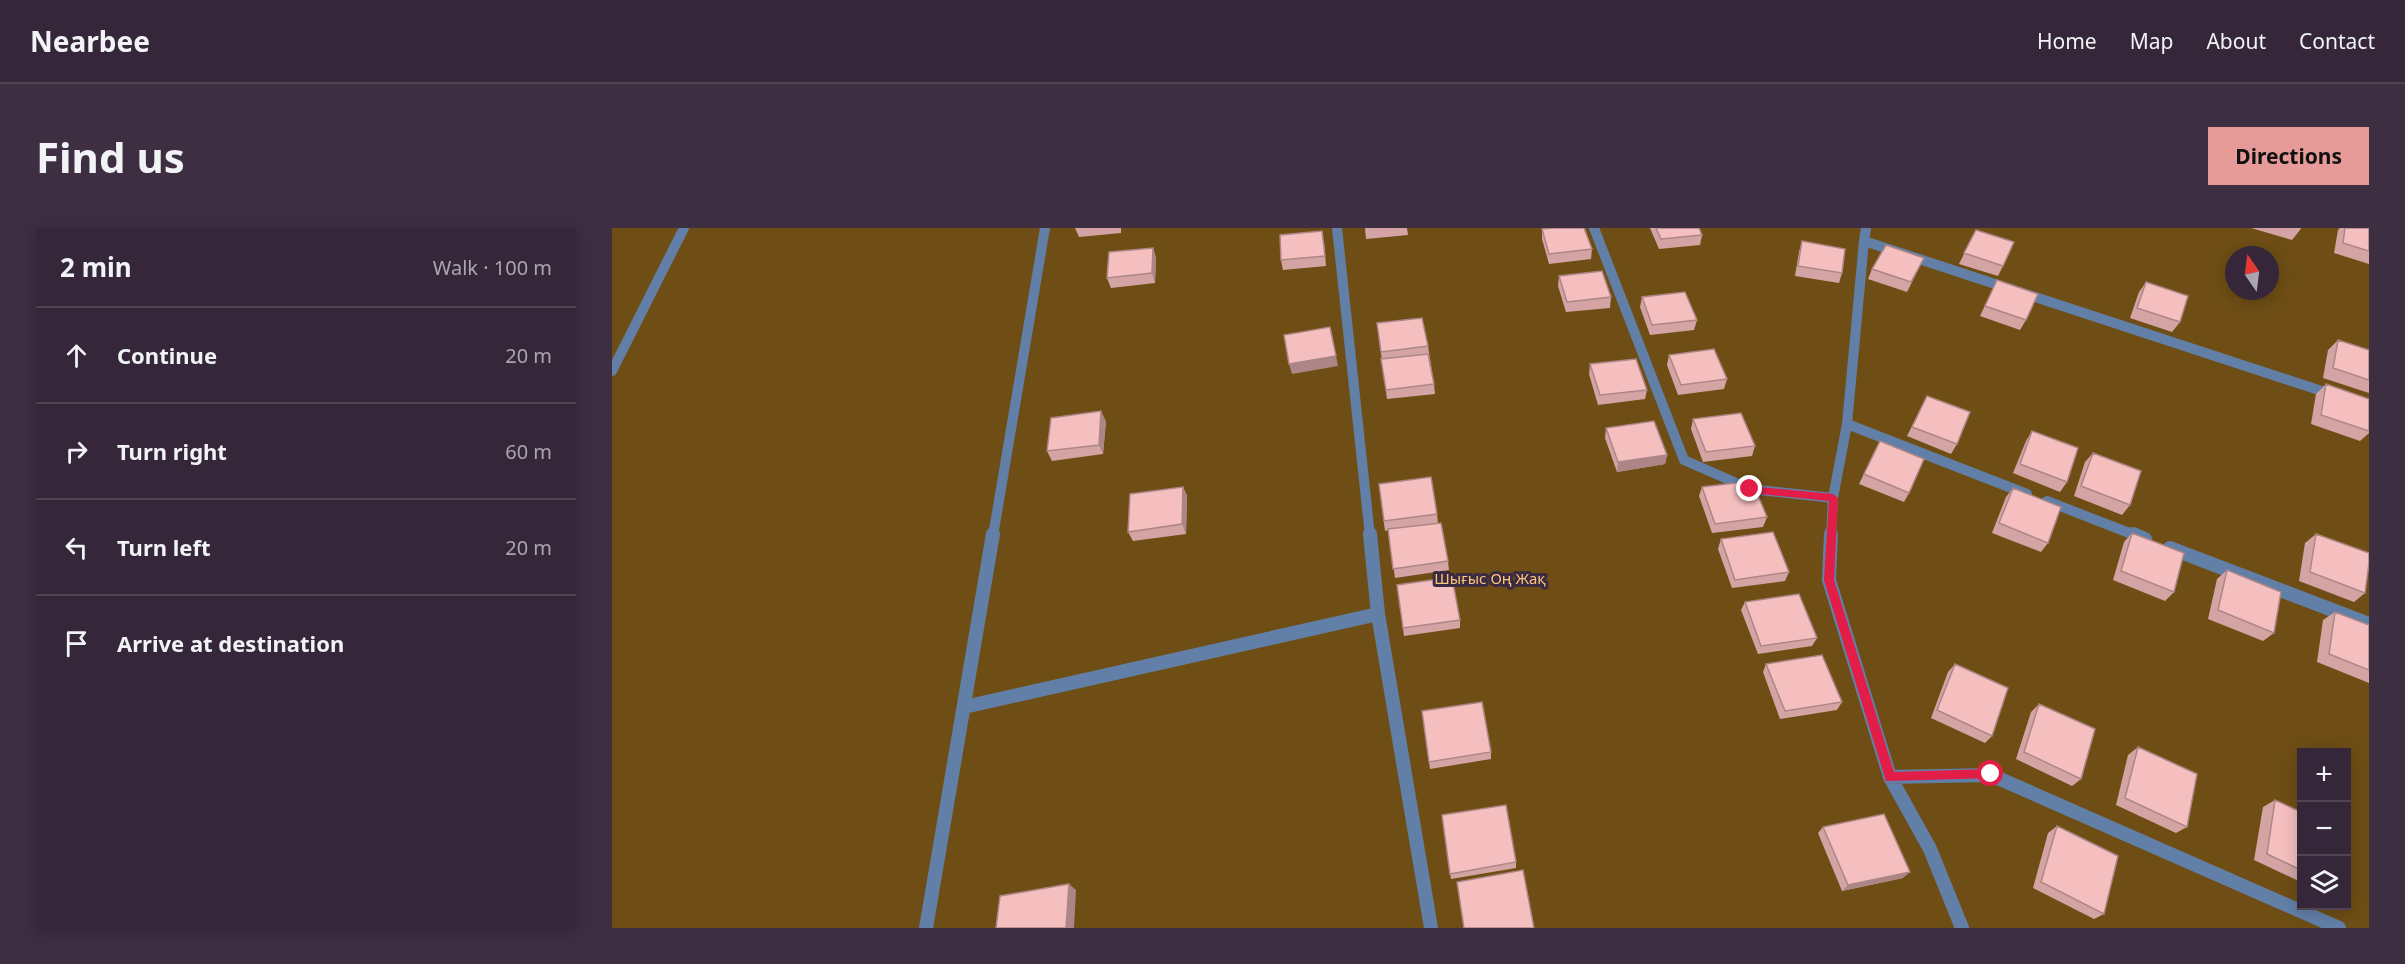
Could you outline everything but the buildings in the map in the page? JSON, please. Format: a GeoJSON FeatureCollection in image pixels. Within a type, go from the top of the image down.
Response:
{"type":"FeatureCollection","features":[{"type":"Feature","properties":{"kind":"street"},"geometry":{"type":"LineString","coordinates":[[612,371],[684,228]]}},
{"type":"Feature","properties":{"kind":"street"},"geometry":{"type":"LineString","coordinates":[[926,928],[1045,228]]}},
{"type":"Feature","properties":{"kind":"street"},"geometry":{"type":"LineString","coordinates":[[1337,228],[1378,614],[1431,928]]}},
{"type":"Feature","properties":{"kind":"street"},"geometry":{"type":"LineString","coordinates":[[1594,228],[1684,460],[1750,489],[1833,498]]}},
{"type":"Feature","properties":{"kind":"street"},"geometry":{"type":"LineString","coordinates":[[1866,228],[1847,424],[1833,498],[1829,580],[1890,777],[1930,849],[1962,928]]}},
{"type":"Feature","properties":{"kind":"street"},"geometry":{"type":"LineString","coordinates":[[1864,242],[2347,399]]}},
{"type":"Feature","properties":{"kind":"street"},"geometry":{"type":"LineString","coordinates":[[1847,424],[2369,624]]}},
{"type":"Feature","properties":{"kind":"street"},"geometry":{"type":"LineString","coordinates":[[964,707],[1378,614]]}},
{"type":"Feature","properties":{"kind":"street"},"geometry":{"type":"LineString","coordinates":[[1890,777],[1991,774],[2339,928]]}},
{"type":"Feature","properties":{"kind":"green space","name":"Шығыс Оң Жақ"},"geometry":{"type":"Polygon","coordinates":[[[612,228],[2369,228],[2369,928],[612,928],[612,228]]]}},
{"type":"Feature","properties":{"kind":"route"},"geometry":{"type":"LineString","coordinates":[[1750,489],[1833,498],[1829,580],[1890,777],[1991,774]]}}]}
